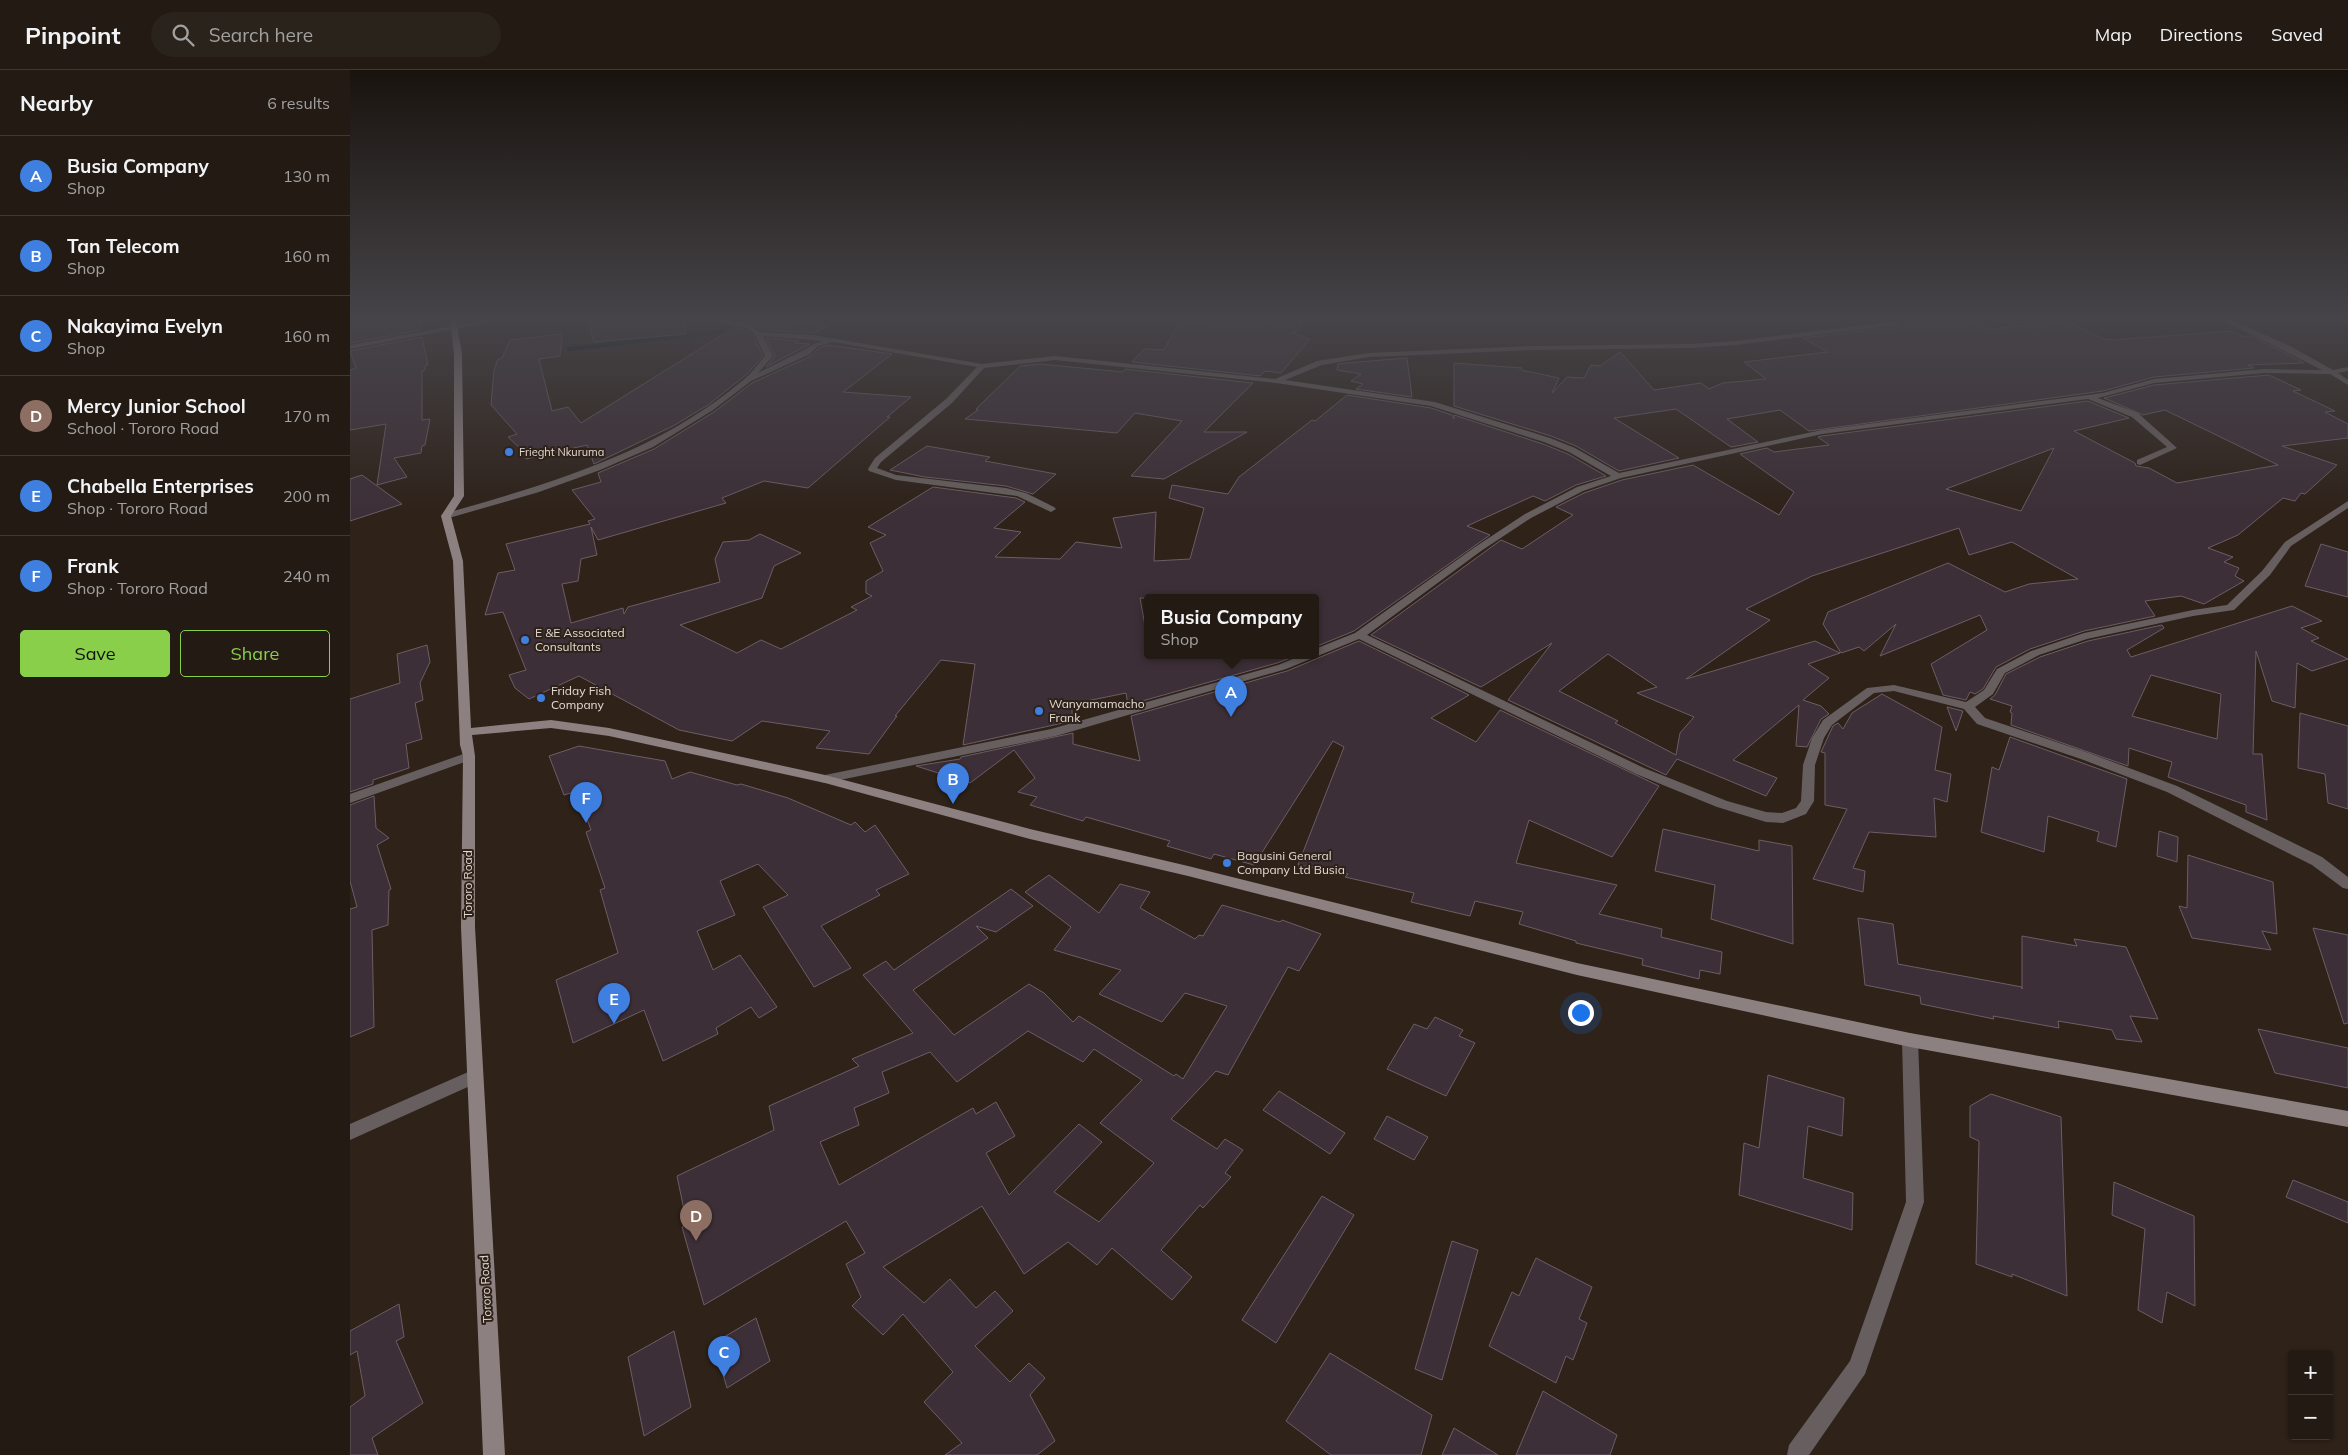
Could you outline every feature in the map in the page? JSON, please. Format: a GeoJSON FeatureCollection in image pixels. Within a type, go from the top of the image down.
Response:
{"type":"FeatureCollection","features":[{"type":"Feature","properties":{"kind":"main road"},"geometry":{"type":"LineString","coordinates":[[446,516],[459,496],[458,384]]}},
{"type":"Feature","properties":{"kind":"main road","name":"Tororo Road"},"geometry":{"type":"LineString","coordinates":[[446,516],[458,560],[466,745],[469,756],[468,927],[494,1455]]}},
{"type":"Feature","properties":{"kind":"main road"},"geometry":{"type":"LineString","coordinates":[[466,732],[526,724],[575,726],[825,779],[1030,834],[1188,871],[1568,967],[1910,1040],[2348,1119]]}},
{"type":"Feature","properties":{"kind":"street"},"geometry":{"type":"LineString","coordinates":[[446,516],[536,490],[650,445],[710,408],[744,384]]}},
{"type":"Feature","properties":{"kind":"street"},"geometry":{"type":"LineString","coordinates":[[965,384],[949,401],[878,460],[872,468],[877,473],[899,477],[1018,494],[1051,509]]}},
{"type":"Feature","properties":{"kind":"street"},"geometry":{"type":"LineString","coordinates":[[1293,384],[1449,408],[1572,450],[1618,476]]}},
{"type":"Feature","properties":{"kind":"street"},"geometry":{"type":"LineString","coordinates":[[1319,651],[1359,635],[1478,549],[1528,516],[1580,489],[1618,476],[1822,432],[2104,395],[2145,384]]}},
{"type":"Feature","properties":{"kind":"street"},"geometry":{"type":"LineString","coordinates":[[2088,397],[2135,415],[2173,448],[2140,462]]}},
{"type":"Feature","properties":{"kind":"street"},"geometry":{"type":"LineString","coordinates":[[1968,706],[1989,692],[2001,671],[2035,653],[2084,636],[2193,613],[2230,608],[2266,573],[2288,544],[2348,504]]}},
{"type":"Feature","properties":{"kind":"street"},"geometry":{"type":"LineString","coordinates":[[1359,635],[1640,771],[1722,804],[1766,817],[1783,818],[1801,811],[1807,801],[1809,765],[1818,738],[1827,723],[1872,690],[1894,688],[1968,706],[1981,721],[2085,756],[2172,789],[2317,861],[2348,884]]}},
{"type":"Feature","properties":{"kind":"street"},"geometry":{"type":"LineString","coordinates":[[825,779],[1052,732],[1282,667],[1302,659]]}},
{"type":"Feature","properties":{"kind":"street"},"geometry":{"type":"LineString","coordinates":[[350,800],[469,756]]}},
{"type":"Feature","properties":{"kind":"street"},"geometry":{"type":"LineString","coordinates":[[1797,1454],[1858,1367],[1915,1202],[1910,1040]]}},
{"type":"Feature","properties":{"kind":"street"},"geometry":{"type":"LineString","coordinates":[[350,1132],[475,1076]]}},
{"type":"Feature","properties":{"kind":"building"},"geometry":{"type":"Polygon","coordinates":[[[350,384],[422,384],[422,420],[430,419],[425,445],[422,446],[421,453],[394,458],[407,477],[377,485],[386,424],[350,430],[350,384]]]}},
{"type":"Feature","properties":{"kind":"building"},"geometry":{"type":"Polygon","coordinates":[[[493,384],[545,384],[552,411],[568,407],[581,423],[644,384],[735,384],[708,405],[673,426],[594,464],[587,445],[526,459],[524,452],[508,437],[517,434],[491,405],[493,384]]]}},
{"type":"Feature","properties":{"kind":"building"},"geometry":{"type":"Polygon","coordinates":[[[751,384],[854,384],[843,392],[911,397],[808,488],[764,481],[722,498],[726,503],[598,540],[591,527],[597,555],[581,559],[578,581],[562,584],[571,623],[623,608],[624,614],[628,607],[720,582],[715,559],[723,542],[749,540],[760,534],[801,553],[774,566],[762,598],[680,625],[737,653],[761,640],[781,649],[857,610],[851,607],[872,596],[866,593],[866,581],[883,571],[870,543],[886,535],[868,527],[933,487],[1016,498],[1025,502],[994,528],[1021,532],[995,557],[1060,559],[1076,542],[1122,548],[1113,518],[1156,512],[1154,561],[1190,559],[1204,508],[1169,498],[1172,485],[1228,494],[1239,477],[1347,395],[1431,408],[1452,415],[1454,419],[1454,415],[1568,454],[1606,476],[1576,485],[1545,501],[1533,496],[1467,526],[1490,535],[1354,631],[1319,645],[1319,594],[1144,594],[1144,598],[1140,598],[1144,620],[1144,659],[1288,659],[1128,705],[1126,693],[1072,704],[1072,721],[963,745],[975,664],[941,660],[895,716],[897,716],[869,754],[816,748],[830,731],[762,721],[732,741],[679,730],[579,676],[529,699],[515,688],[509,675],[526,670],[503,612],[485,615],[498,573],[515,570],[506,544],[590,524],[588,521],[595,519],[572,490],[601,482],[598,473],[654,449],[714,412],[751,384]]]}},
{"type":"Feature","properties":{"kind":"building"},"geometry":{"type":"Polygon","coordinates":[[[1002,384],[1252,384],[1204,432],[1247,432],[1164,479],[1131,476],[1182,421],[1135,413],[1117,433],[965,419],[978,410],[976,409],[1002,384]]]}},
{"type":"Feature","properties":{"kind":"building"},"geometry":{"type":"Polygon","coordinates":[[[1362,384],[1410,384],[1412,397],[1356,389],[1363,384],[1362,384]]]}},
{"type":"Feature","properties":{"kind":"building"},"geometry":{"type":"Polygon","coordinates":[[[1454,384],[1556,384],[1552,393],[1561,384],[1648,384],[1654,390],[1702,384],[1709,389],[1722,384],[2130,384],[2103,391],[1809,431],[1780,410],[1727,419],[1758,442],[1731,447],[1676,409],[1614,418],[1679,458],[1619,471],[1576,446],[1551,436],[1454,406],[1454,384]]]}},
{"type":"Feature","properties":{"kind":"building"},"geometry":{"type":"Polygon","coordinates":[[[2170,384],[2287,384],[2301,390],[2293,391],[2335,411],[2325,412],[2348,424],[2348,438],[2282,446],[2337,465],[2305,494],[2301,493],[2295,501],[2283,498],[2238,535],[2208,548],[2233,557],[2224,562],[2239,568],[2235,576],[2244,581],[2204,604],[2181,596],[2145,601],[2155,616],[2084,631],[2030,649],[1996,667],[1983,689],[1975,694],[1970,692],[1966,700],[1943,695],[1931,664],[1987,630],[1980,615],[1880,656],[1896,624],[1864,651],[1859,647],[1841,653],[1823,624],[1828,612],[1948,563],[2005,592],[2029,584],[2078,579],[2012,542],[1969,555],[1959,528],[1812,576],[1746,609],[1770,620],[1686,679],[1815,641],[1840,653],[1808,664],[1829,678],[1803,700],[1821,706],[1829,714],[1821,719],[1807,747],[1796,746],[1799,705],[1733,760],[1777,778],[1766,796],[1677,759],[1666,775],[1508,700],[1552,643],[1481,687],[1371,635],[1501,540],[1522,549],[1573,515],[1556,507],[1584,493],[1622,480],[1693,465],[1779,515],[1794,492],[1740,454],[1767,448],[1774,452],[1829,445],[1818,437],[1822,436],[2088,401],[2129,418],[2074,431],[2135,463],[2136,466],[2149,468],[2177,483],[2278,465],[2165,410],[2143,415],[2104,398],[2154,385],[2170,384]],[[2054,448],[1946,489],[2021,511],[2054,448]],[[1608,654],[1559,691],[1618,721],[1615,723],[1676,755],[1680,733],[1694,717],[1637,693],[1657,687],[1608,654]]]}},
{"type":"Feature","properties":{"kind":"building"},"geometry":{"type":"Polygon","coordinates":[[[927,446],[990,457],[985,461],[1056,474],[1033,494],[1006,486],[925,477],[890,470],[927,446]]]}},
{"type":"Feature","properties":{"kind":"building"},"geometry":{"type":"Polygon","coordinates":[[[362,475],[402,504],[350,521],[350,479],[362,475]]]}},
{"type":"Feature","properties":{"kind":"building"},"geometry":{"type":"Polygon","coordinates":[[[2321,544],[2348,552],[2348,597],[2305,586],[2321,544]]]}},
{"type":"Feature","properties":{"kind":"building"},"geometry":{"type":"Polygon","coordinates":[[[2292,606],[2322,621],[2301,628],[2319,638],[2311,641],[2348,659],[2312,671],[2297,663],[2295,708],[2272,701],[2256,651],[2253,754],[2262,754],[2267,820],[2246,812],[2246,805],[2168,777],[2172,762],[2129,748],[2128,766],[2011,725],[2012,713],[2010,712],[2012,706],[1990,699],[1995,695],[2006,674],[2040,657],[2088,641],[2162,625],[2164,628],[2127,650],[2131,657],[2292,606]],[[2151,675],[2132,716],[2217,739],[2221,694],[2151,675]]]}},
{"type":"Feature","properties":{"kind":"building"},"geometry":{"type":"Polygon","coordinates":[[[1359,641],[1469,695],[1431,718],[1476,742],[1500,710],[1659,786],[1612,857],[1529,820],[1516,863],[1617,885],[1599,914],[1662,929],[1661,937],[1722,952],[1720,974],[1700,970],[1699,979],[1642,965],[1643,959],[1576,943],[1576,941],[1519,924],[1523,912],[1475,901],[1470,916],[1411,902],[1414,893],[1345,877],[1348,874],[1298,865],[1344,747],[1333,741],[1254,865],[1214,854],[1211,859],[1167,846],[1170,841],[1086,817],[1083,821],[1030,805],[1037,797],[1018,792],[1035,778],[1014,750],[970,783],[916,766],[960,759],[961,757],[1073,733],[1073,744],[1140,761],[1131,716],[1287,671],[1359,641]]]}},
{"type":"Feature","properties":{"kind":"building"},"geometry":{"type":"Polygon","coordinates":[[[427,645],[430,662],[420,683],[423,700],[415,703],[422,739],[406,744],[409,768],[373,780],[373,784],[350,792],[350,699],[400,683],[397,654],[427,645]]]}},
{"type":"Feature","properties":{"kind":"building"},"geometry":{"type":"Polygon","coordinates":[[[1882,694],[1942,727],[1935,770],[1951,774],[1947,802],[1934,798],[1936,837],[1869,832],[1853,868],[1865,871],[1863,892],[1813,879],[1847,809],[1825,805],[1825,753],[1821,752],[1833,726],[1838,723],[1843,729],[1852,713],[1882,694]]]}},
{"type":"Feature","properties":{"kind":"building"},"geometry":{"type":"Polygon","coordinates":[[[1947,707],[1963,711],[1956,731],[1947,707]]]}},
{"type":"Feature","properties":{"kind":"building"},"geometry":{"type":"Polygon","coordinates":[[[2300,713],[2348,726],[2348,809],[2328,803],[2325,774],[2298,768],[2300,713]]]}},
{"type":"Feature","properties":{"kind":"building"},"geometry":{"type":"Polygon","coordinates":[[[2010,737],[2127,779],[2116,847],[2097,841],[2099,832],[2048,816],[2044,852],[1981,832],[1992,767],[1999,770],[2010,737]]]}},
{"type":"Feature","properties":{"kind":"building"},"geometry":{"type":"Polygon","coordinates":[[[579,746],[665,761],[672,779],[690,772],[737,785],[741,784],[788,798],[851,825],[855,822],[865,832],[875,825],[909,874],[876,890],[880,895],[821,926],[851,968],[814,987],[763,907],[788,895],[758,864],[720,881],[735,915],[697,931],[713,970],[740,955],[777,1007],[759,1018],[751,1007],[716,1028],[718,1034],[663,1061],[644,1010],[573,1043],[556,980],[618,953],[600,890],[605,888],[586,832],[591,830],[577,791],[564,795],[549,756],[579,746]]]}},
{"type":"Feature","properties":{"kind":"building"},"geometry":{"type":"Polygon","coordinates":[[[374,796],[376,828],[389,838],[377,845],[391,889],[389,890],[388,925],[372,930],[374,1027],[350,1037],[350,909],[357,907],[350,881],[350,805],[374,796]]]}},
{"type":"Feature","properties":{"kind":"building"},"geometry":{"type":"Polygon","coordinates":[[[1663,829],[1759,851],[1759,840],[1792,846],[1793,944],[1711,919],[1715,885],[1655,871],[1663,829]]]}},
{"type":"Feature","properties":{"kind":"building"},"geometry":{"type":"Polygon","coordinates":[[[2159,831],[2178,837],[2177,862],[2157,856],[2159,831]]]}},
{"type":"Feature","properties":{"kind":"building"},"geometry":{"type":"Polygon","coordinates":[[[2188,855],[2273,882],[2277,934],[2262,931],[2271,950],[2192,938],[2179,906],[2187,908],[2188,855]]]}},
{"type":"Feature","properties":{"kind":"building"},"geometry":{"type":"Polygon","coordinates":[[[1049,875],[1099,913],[1120,884],[1150,892],[1140,908],[1195,939],[1199,935],[1203,936],[1222,905],[1280,922],[1282,920],[1321,934],[1299,971],[1288,967],[1228,1075],[1216,1071],[1171,1119],[1217,1149],[1225,1139],[1243,1150],[1225,1173],[1231,1177],[1203,1208],[1200,1205],[1161,1250],[1192,1277],[1172,1300],[1112,1248],[1097,1265],[1068,1242],[1024,1274],[982,1206],[883,1267],[924,1303],[950,1279],[976,1308],[995,1291],[1013,1311],[975,1346],[1010,1382],[1029,1363],[1045,1378],[1030,1395],[1055,1441],[1037,1455],[945,1455],[962,1443],[924,1402],[953,1372],[903,1314],[883,1335],[852,1306],[861,1297],[846,1264],[865,1253],[846,1221],[704,1305],[682,1227],[687,1224],[677,1176],[774,1130],[769,1106],[859,1066],[852,1059],[913,1033],[863,975],[886,961],[894,970],[1011,889],[1033,906],[996,932],[976,926],[988,938],[913,990],[954,1035],[1029,984],[1044,993],[1073,1022],[1079,1016],[1174,1076],[1176,1074],[1183,1079],[1227,1006],[1185,993],[1162,1022],[1099,994],[1121,970],[1054,950],[1071,927],[1025,892],[1049,875]],[[1028,1031],[957,1082],[930,1052],[882,1072],[889,1093],[854,1108],[859,1125],[820,1142],[839,1185],[973,1108],[976,1114],[996,1102],[1015,1136],[986,1153],[1009,1195],[1079,1124],[1102,1142],[1054,1192],[1099,1222],[1154,1163],[1100,1123],[1142,1080],[1094,1049],[1083,1062],[1028,1031]]]}},
{"type":"Feature","properties":{"kind":"building"},"geometry":{"type":"Polygon","coordinates":[[[1858,918],[1893,924],[1898,964],[2022,987],[2022,936],[2077,946],[2074,939],[2126,947],[2158,1019],[2130,1016],[2142,1042],[2116,1039],[2112,1030],[2058,1021],[2059,1028],[1993,1016],[1994,1019],[1921,1004],[1920,996],[1865,985],[1858,918]]]}},
{"type":"Feature","properties":{"kind":"building"},"geometry":{"type":"Polygon","coordinates":[[[2313,928],[2348,935],[2348,1023],[2344,1024],[2313,928]]]}},
{"type":"Feature","properties":{"kind":"building"},"geometry":{"type":"Polygon","coordinates":[[[1435,1017],[1463,1030],[1459,1036],[1475,1043],[1446,1096],[1387,1069],[1414,1024],[1427,1029],[1435,1017]]]}},
{"type":"Feature","properties":{"kind":"building"},"geometry":{"type":"Polygon","coordinates":[[[2258,1029],[2348,1048],[2348,1088],[2275,1073],[2258,1029]]]}},
{"type":"Feature","properties":{"kind":"building"},"geometry":{"type":"Polygon","coordinates":[[[1768,1075],[1844,1098],[1842,1136],[1808,1126],[1803,1178],[1853,1193],[1852,1230],[1739,1195],[1744,1143],[1759,1148],[1768,1075]]]}},
{"type":"Feature","properties":{"kind":"building"},"geometry":{"type":"Polygon","coordinates":[[[1279,1091],[1345,1133],[1330,1154],[1263,1110],[1279,1091]]]}},
{"type":"Feature","properties":{"kind":"building"},"geometry":{"type":"Polygon","coordinates":[[[1991,1094],[2061,1117],[2067,1296],[2012,1274],[2012,1277],[1976,1264],[1979,1141],[1970,1137],[1970,1106],[1991,1094]]]}},
{"type":"Feature","properties":{"kind":"building"},"geometry":{"type":"Polygon","coordinates":[[[1387,1116],[1428,1137],[1414,1160],[1374,1139],[1387,1116]]]}},
{"type":"Feature","properties":{"kind":"building"},"geometry":{"type":"Polygon","coordinates":[[[2293,1180],[2348,1202],[2348,1223],[2286,1197],[2293,1180]]]}},
{"type":"Feature","properties":{"kind":"building"},"geometry":{"type":"Polygon","coordinates":[[[2114,1182],[2194,1216],[2195,1306],[2167,1292],[2162,1323],[2138,1310],[2145,1229],[2112,1215],[2114,1182]]]}},
{"type":"Feature","properties":{"kind":"building"},"geometry":{"type":"Polygon","coordinates":[[[1322,1196],[1354,1215],[1276,1343],[1242,1320],[1322,1196]]]}},
{"type":"Feature","properties":{"kind":"building"},"geometry":{"type":"Polygon","coordinates":[[[1452,1241],[1478,1250],[1442,1380],[1415,1369],[1452,1241]]]}},
{"type":"Feature","properties":{"kind":"building"},"geometry":{"type":"Polygon","coordinates":[[[1536,1258],[1592,1287],[1579,1319],[1587,1323],[1573,1360],[1566,1356],[1556,1383],[1489,1346],[1512,1292],[1519,1296],[1536,1258]]]}},
{"type":"Feature","properties":{"kind":"building"},"geometry":{"type":"Polygon","coordinates":[[[399,1304],[404,1337],[396,1341],[423,1403],[372,1438],[378,1455],[350,1455],[350,1407],[365,1396],[357,1351],[350,1355],[350,1331],[399,1304]]]}},
{"type":"Feature","properties":{"kind":"building"},"geometry":{"type":"Polygon","coordinates":[[[756,1318],[770,1361],[727,1388],[714,1343],[756,1318]]]}},
{"type":"Feature","properties":{"kind":"building"},"geometry":{"type":"Polygon","coordinates":[[[674,1331],[691,1407],[644,1436],[628,1357],[674,1331]]]}},
{"type":"Feature","properties":{"kind":"building"},"geometry":{"type":"Polygon","coordinates":[[[1330,1353],[1432,1415],[1421,1455],[1331,1455],[1286,1421],[1330,1353]]]}},
{"type":"Feature","properties":{"kind":"building"},"geometry":{"type":"Polygon","coordinates":[[[1543,1391],[1617,1435],[1610,1455],[1516,1455],[1543,1391]]]}},
{"type":"Feature","properties":{"kind":"building"},"geometry":{"type":"Polygon","coordinates":[[[1454,1428],[1498,1455],[1442,1455],[1454,1428]]]}},
{"type":"Feature","properties":{"kind":"place","name":"Frieght Nkuruma"},"geometry":{"type":"Point","coordinates":[509,452]}},
{"type":"Feature","properties":{"kind":"place","name":"E &E Associated Consultants"},"geometry":{"type":"Point","coordinates":[525,640]}},
{"type":"Feature","properties":{"kind":"place","name":"Friday Fish Company"},"geometry":{"type":"Point","coordinates":[541,698]}},
{"type":"Feature","properties":{"kind":"place","name":"Wanyamamacho Frank"},"geometry":{"type":"Point","coordinates":[1039,711]}},
{"type":"Feature","properties":{"kind":"place","name":"Busia Company"},"geometry":{"type":"Point","coordinates":[1231,717]}},
{"type":"Feature","properties":{"kind":"place","name":"Tan Telecom"},"geometry":{"type":"Point","coordinates":[953,804]}},
{"type":"Feature","properties":{"kind":"place","name":"Frank"},"geometry":{"type":"Point","coordinates":[586,823]}},
{"type":"Feature","properties":{"kind":"place","name":"Bagusini General Company Ltd Busia"},"geometry":{"type":"Point","coordinates":[1227,863]}},
{"type":"Feature","properties":{"kind":"place","name":"Chabella Enterprises"},"geometry":{"type":"Point","coordinates":[614,1024]}},
{"type":"Feature","properties":{"kind":"place","name":"Mercy Junior School"},"geometry":{"type":"Point","coordinates":[696,1241]}},
{"type":"Feature","properties":{"kind":"place","name":"Nakayima Evelyn"},"geometry":{"type":"Point","coordinates":[724,1377]}}]}
